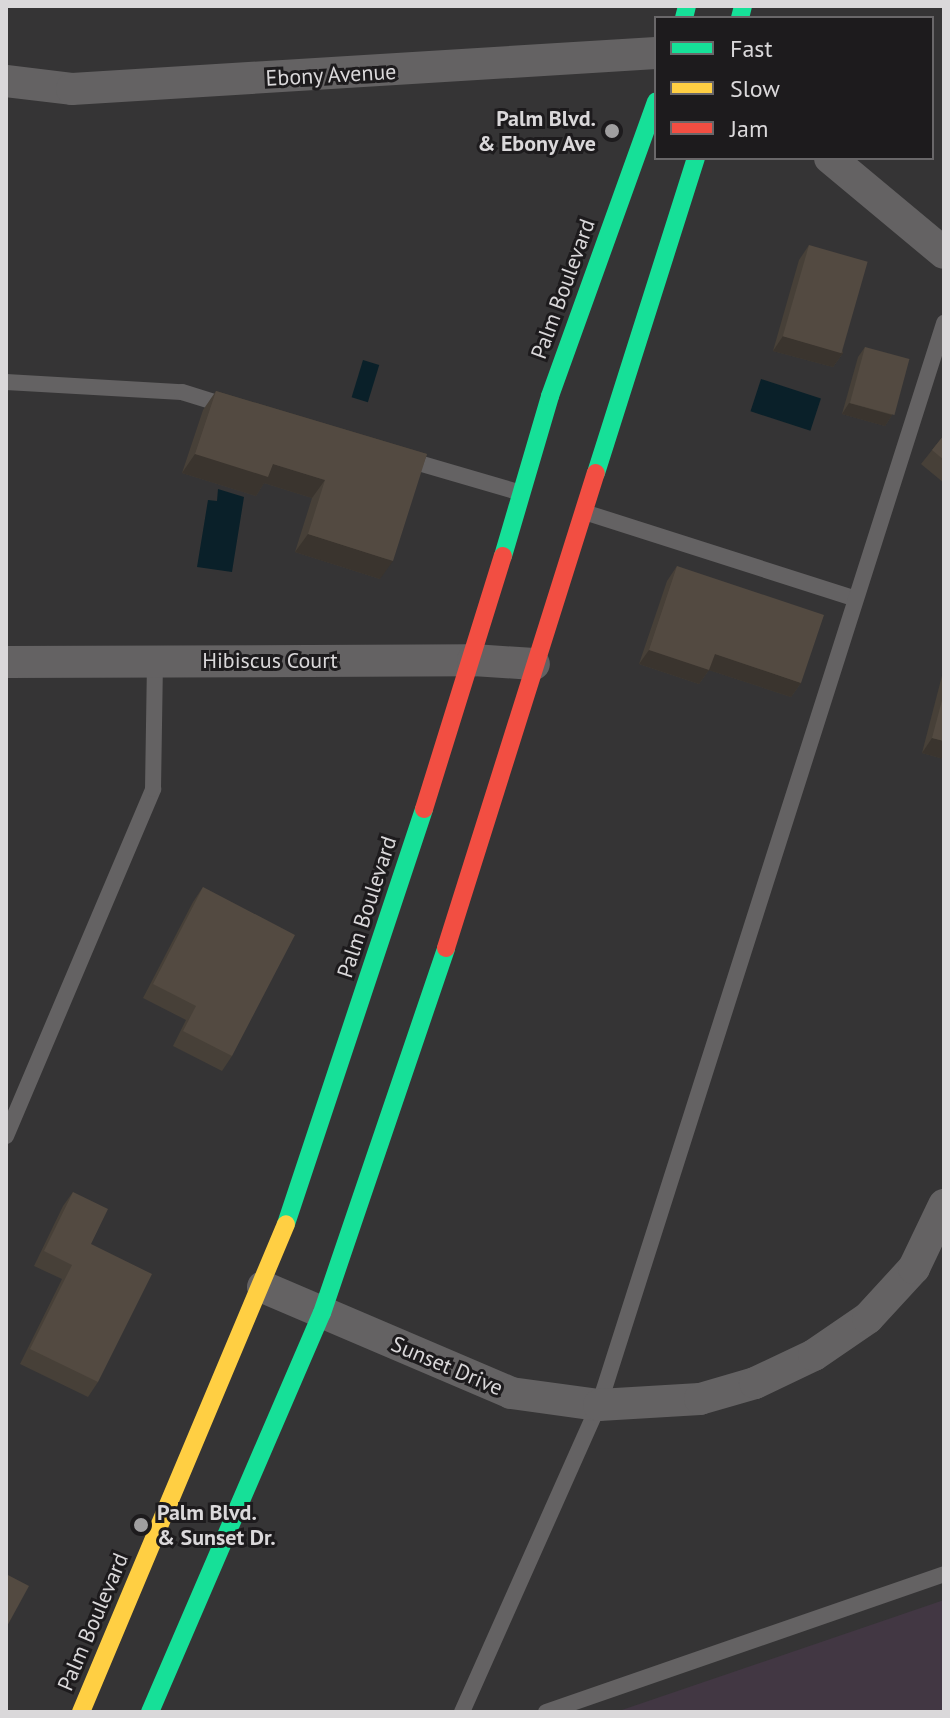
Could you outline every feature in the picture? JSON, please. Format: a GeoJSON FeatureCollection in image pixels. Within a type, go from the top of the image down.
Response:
{"type":"FeatureCollection","features":[{"type":"Feature","properties":{"kind":"main road","name":"Palm Boulevard"},"geometry":{"type":"LineString","coordinates":[[81,1712],[263,1287],[473,660],[550,396],[654,107]]}},
{"type":"Feature","properties":{"kind":"main road"},"geometry":{"type":"LineString","coordinates":[[150,1712],[322,1313],[423,1019],[695,160]]}},
{"type":"Feature","properties":{"kind":"street","name":"Ebony Avenue"},"geometry":{"type":"LineString","coordinates":[[6,81],[72,89],[654,53]]}},
{"type":"Feature","properties":{"kind":"street"},"geometry":{"type":"LineString","coordinates":[[832,160],[944,253]]}},
{"type":"Feature","properties":{"kind":"street","name":"Hibiscus Court"},"geometry":{"type":"LineString","coordinates":[[6,662],[473,660],[534,664]]}},
{"type":"Feature","properties":{"kind":"street","name":"Sunset Drive"},"geometry":{"type":"LineString","coordinates":[[263,1287],[511,1393],[599,1405],[700,1399],[755,1383],[814,1355],[868,1318],[914,1268],[944,1205]]}},
{"type":"Feature","properties":{"kind":"lane"},"geometry":{"type":"LineString","coordinates":[[462,1712],[599,1405],[944,323]]}},
{"type":"Feature","properties":{"kind":"lane"},"geometry":{"type":"LineString","coordinates":[[6,382],[182,392],[242,410]]}},
{"type":"Feature","properties":{"kind":"lane"},"geometry":{"type":"LineString","coordinates":[[390,455],[522,493]]}},
{"type":"Feature","properties":{"kind":"lane"},"geometry":{"type":"LineString","coordinates":[[582,512],[854,598]]}},
{"type":"Feature","properties":{"kind":"lane"},"geometry":{"type":"LineString","coordinates":[[6,1136],[153,789],[155,661]]}},
{"type":"Feature","properties":{"kind":"lane"},"geometry":{"type":"LineString","coordinates":[[546,1712],[944,1574]]}},
{"type":"Feature","properties":{"kind":"shaded area"},"geometry":{"type":"Polygon","coordinates":[[[944,1600],[944,1712],[616,1712],[944,1600]]]}},
{"type":"Feature","properties":{"kind":"water"},"geometry":{"type":"Polygon","coordinates":[[[363,360],[379,365],[368,402],[352,397],[363,360]]]}},
{"type":"Feature","properties":{"kind":"water"},"geometry":{"type":"Polygon","coordinates":[[[761,379],[821,398],[810,431],[750,411],[761,379]]]}},
{"type":"Feature","properties":{"kind":"water"},"geometry":{"type":"Polygon","coordinates":[[[218,489],[244,497],[232,572],[197,567],[208,500],[217,501],[218,489]]]}},
{"type":"Feature","properties":{"kind":"building"},"geometry":{"type":"Polygon","coordinates":[[[809,245],[868,262],[841,353],[783,336],[809,245]]]}},
{"type":"Feature","properties":{"kind":"building"},"geometry":{"type":"Polygon","coordinates":[[[865,347],[909,359],[894,415],[850,403],[865,347]]]}},
{"type":"Feature","properties":{"kind":"building"},"geometry":{"type":"Polygon","coordinates":[[[216,391],[427,454],[393,561],[308,534],[325,480],[273,464],[268,477],[195,454],[216,391]]]}},
{"type":"Feature","properties":{"kind":"building"},"geometry":{"type":"Polygon","coordinates":[[[944,435],[944,460],[932,450],[944,435]]]}},
{"type":"Feature","properties":{"kind":"building"},"geometry":{"type":"Polygon","coordinates":[[[677,566],[824,615],[801,683],[715,654],[709,670],[649,650],[677,566]]]}},
{"type":"Feature","properties":{"kind":"building"},"geometry":{"type":"Polygon","coordinates":[[[944,693],[944,741],[932,738],[944,693]]]}},
{"type":"Feature","properties":{"kind":"building"},"geometry":{"type":"Polygon","coordinates":[[[203,887],[295,935],[232,1056],[183,1031],[196,1006],[153,984],[203,887]]]}},
{"type":"Feature","properties":{"kind":"building"},"geometry":{"type":"Polygon","coordinates":[[[73,1192],[108,1209],[91,1244],[152,1274],[98,1382],[30,1349],[72,1265],[44,1251],[73,1192]]]}},
{"type":"Feature","properties":{"kind":"building"},"geometry":{"type":"Polygon","coordinates":[[[6,1574],[29,1586],[6,1628],[6,1574]]]}},
{"type":"Feature","properties":{"kind":"traffic: fast"},"geometry":{"type":"LineString","coordinates":[[684,16],[687,6]]}},
{"type":"Feature","properties":{"kind":"traffic: fast"},"geometry":{"type":"LineString","coordinates":[[740,16],[743,6]]}},
{"type":"Feature","properties":{"kind":"traffic: fast"},"geometry":{"type":"LineString","coordinates":[[503,556],[550,396],[654,107]]}},
{"type":"Feature","properties":{"kind":"traffic: fast"},"geometry":{"type":"LineString","coordinates":[[596,473],[695,160]]}},
{"type":"Feature","properties":{"kind":"traffic: fast"},"geometry":{"type":"LineString","coordinates":[[286,1224],[424,809]]}},
{"type":"Feature","properties":{"kind":"traffic: fast"},"geometry":{"type":"LineString","coordinates":[[150,1712],[322,1313],[446,948]]}},
{"type":"Feature","properties":{"kind":"traffic: slow"},"geometry":{"type":"LineString","coordinates":[[81,1712],[286,1224]]}},
{"type":"Feature","properties":{"kind":"traffic: jam"},"geometry":{"type":"LineString","coordinates":[[446,948],[596,473]]}},
{"type":"Feature","properties":{"kind":"traffic: jam"},"geometry":{"type":"LineString","coordinates":[[424,809],[503,556]]}},
{"type":"Feature","properties":{"kind":"place","name":"Palm Blvd. & Ebony Ave"},"geometry":{"type":"Point","coordinates":[612,131]}},
{"type":"Feature","properties":{"kind":"place","name":"Palm Blvd. & Sunset Dr."},"geometry":{"type":"Point","coordinates":[141,1525]}}]}
